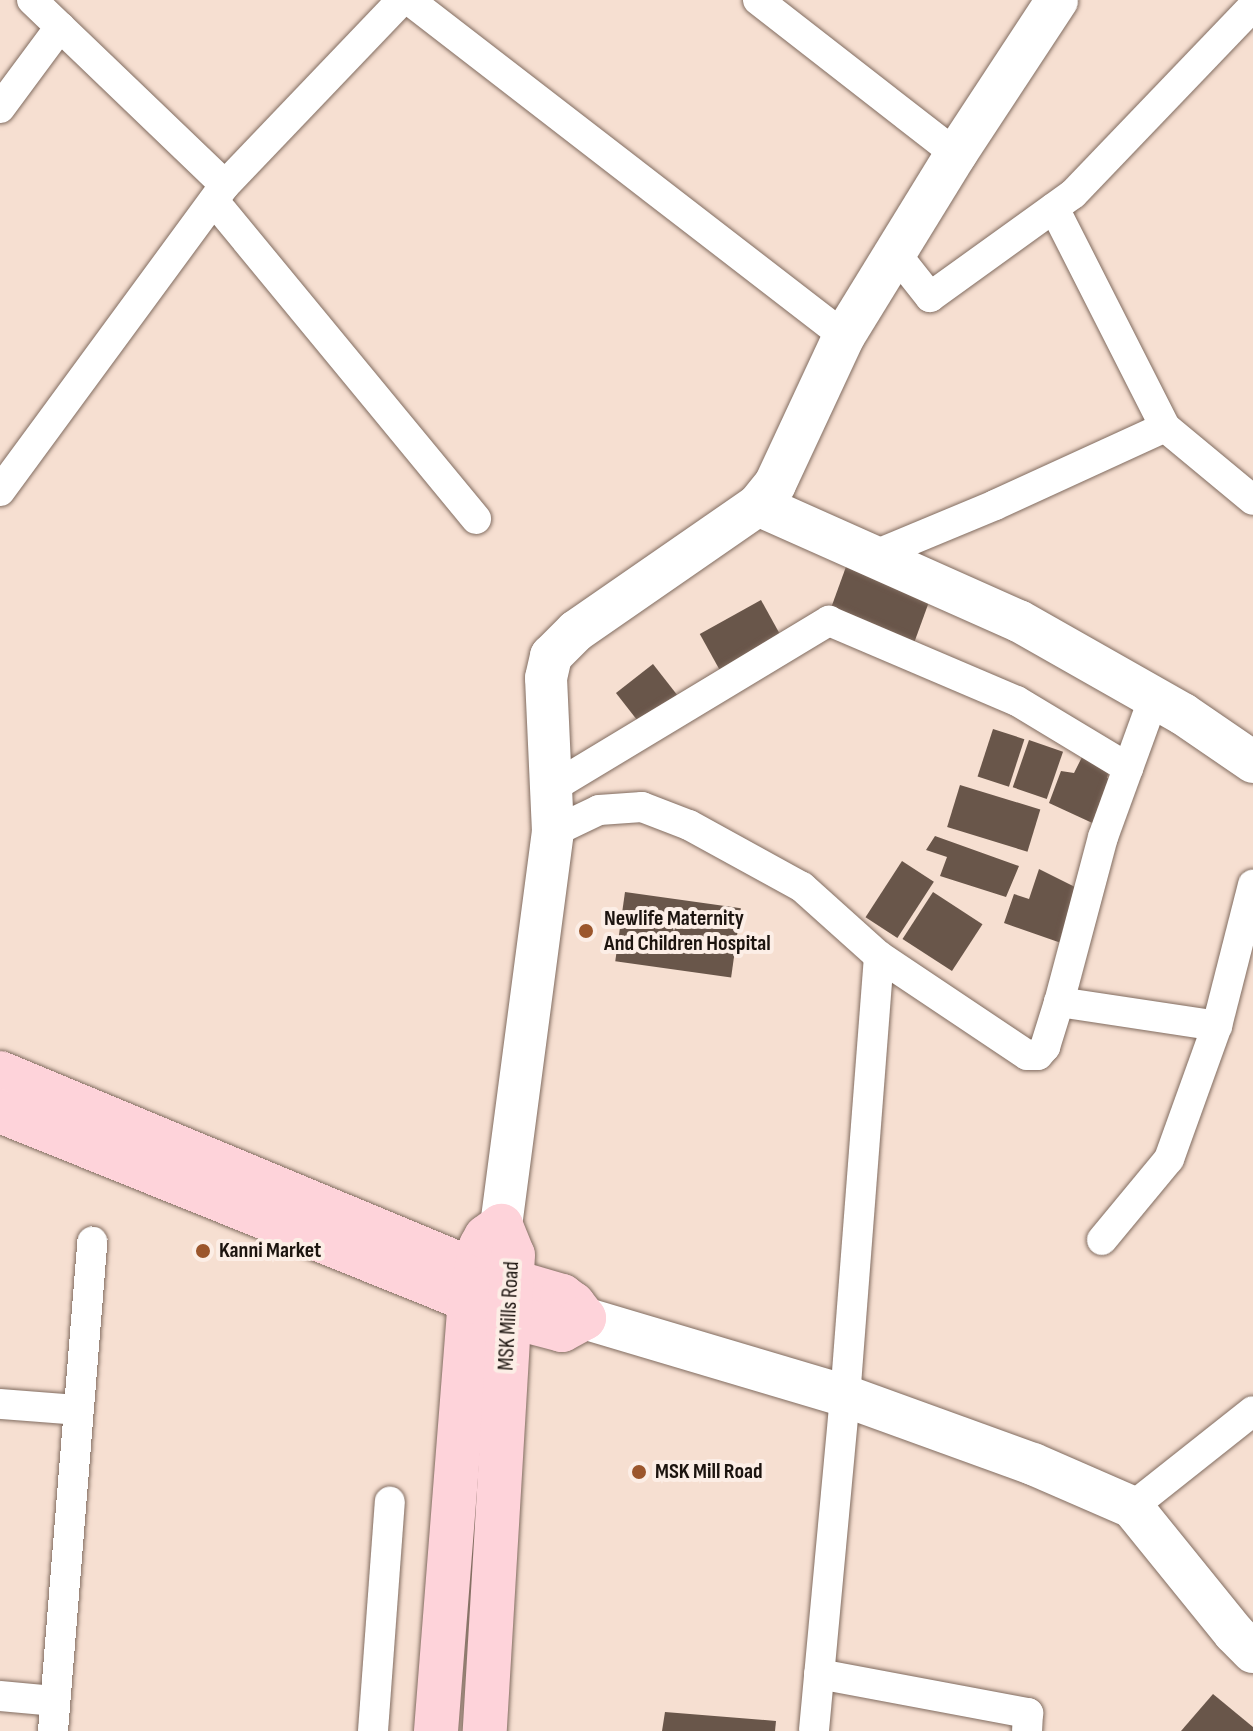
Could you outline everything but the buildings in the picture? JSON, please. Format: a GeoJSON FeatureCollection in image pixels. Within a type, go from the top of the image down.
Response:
{"type":"FeatureCollection","features":[{"type":"Feature","properties":{"kind":"main road"},"geometry":{"type":"LineString","coordinates":[[0,1073],[492,1293],[562,1330],[584,1318]]}},
{"type":"Feature","properties":{"kind":"main road"},"geometry":{"type":"LineString","coordinates":[[0,1111],[492,1293]]}},
{"type":"Feature","properties":{"kind":"main road","name":"MSK Mills Road"},"geometry":{"type":"LineString","coordinates":[[485,1731],[492,1293],[483,1242],[501,1226]]}},
{"type":"Feature","properties":{"kind":"main road","name":"MSK Mills Road"},"geometry":{"type":"LineString","coordinates":[[436,1731],[492,1293]]}},
{"type":"Feature","properties":{"kind":"street"},"geometry":{"type":"LineString","coordinates":[[32,0],[220,193],[476,519]]}},
{"type":"Feature","properties":{"kind":"street"},"geometry":{"type":"LineString","coordinates":[[0,491],[220,193],[402,0]]}},
{"type":"Feature","properties":{"kind":"street"},"geometry":{"type":"LineString","coordinates":[[409,0],[844,336]]}},
{"type":"Feature","properties":{"kind":"street"},"geometry":{"type":"LineString","coordinates":[[758,0],[956,154]]}},
{"type":"Feature","properties":{"kind":"street"},"geometry":{"type":"LineString","coordinates":[[501,1226],[553,832],[546,678],[551,656],[576,631],[758,505],[775,484],[844,336],[956,154],[1057,0]]}},
{"type":"Feature","properties":{"kind":"street"},"geometry":{"type":"LineString","coordinates":[[896,254],[930,297],[1073,194],[1253,6]]}},
{"type":"Feature","properties":{"kind":"street"},"geometry":{"type":"LineString","coordinates":[[0,108],[60,27]]}},
{"type":"Feature","properties":{"kind":"street"},"geometry":{"type":"LineString","coordinates":[[1054,208],[1165,427],[1253,500]]}},
{"type":"Feature","properties":{"kind":"street"},"geometry":{"type":"LineString","coordinates":[[875,555],[1165,427]]}},
{"type":"Feature","properties":{"kind":"street"},"geometry":{"type":"LineString","coordinates":[[758,505],[1019,621],[1154,697],[1253,762]]}},
{"type":"Feature","properties":{"kind":"street"},"geometry":{"type":"LineString","coordinates":[[550,789],[829,621],[1017,701],[1128,768]]}},
{"type":"Feature","properties":{"kind":"street"},"geometry":{"type":"LineString","coordinates":[[553,832],[599,810],[642,807],[689,825],[802,887],[879,956],[1027,1055],[1038,1055],[1045,1047],[1059,1002],[1103,837],[1154,697]]}},
{"type":"Feature","properties":{"kind":"street"},"geometry":{"type":"LineString","coordinates":[[1102,1240],[1169,1159],[1217,1026],[1253,885]]}},
{"type":"Feature","properties":{"kind":"street"},"geometry":{"type":"LineString","coordinates":[[814,1731],[845,1396],[879,956]]}},
{"type":"Feature","properties":{"kind":"street"},"geometry":{"type":"LineString","coordinates":[[1059,1002],[1217,1026]]}},
{"type":"Feature","properties":{"kind":"street"},"geometry":{"type":"LineString","coordinates":[[0,1696],[54,1716],[92,1242]]}},
{"type":"Feature","properties":{"kind":"street"},"geometry":{"type":"LineString","coordinates":[[584,1318],[845,1396],[1033,1464],[1132,1507],[1234,1633],[1253,1652]]}},
{"type":"Feature","properties":{"kind":"street"},"geometry":{"type":"LineString","coordinates":[[0,1404],[78,1410]]}},
{"type":"Feature","properties":{"kind":"street"},"geometry":{"type":"LineString","coordinates":[[1132,1507],[1253,1411]]}},
{"type":"Feature","properties":{"kind":"street"},"geometry":{"type":"LineString","coordinates":[[373,1731],[390,1502]]}},
{"type":"Feature","properties":{"kind":"street"},"geometry":{"type":"LineString","coordinates":[[819,1674],[1028,1713],[1027,1731]]}},
{"type":"Feature","properties":{"kind":"place","name":"Newlife Maternity And Children Hospital"},"geometry":{"type":"Point","coordinates":[586,931]}},
{"type":"Feature","properties":{"kind":"place","name":"Kanni Market"},"geometry":{"type":"Point","coordinates":[203,1251]}},
{"type":"Feature","properties":{"kind":"place","name":"MSK Mill Road"},"geometry":{"type":"Point","coordinates":[639,1472]}}]}
